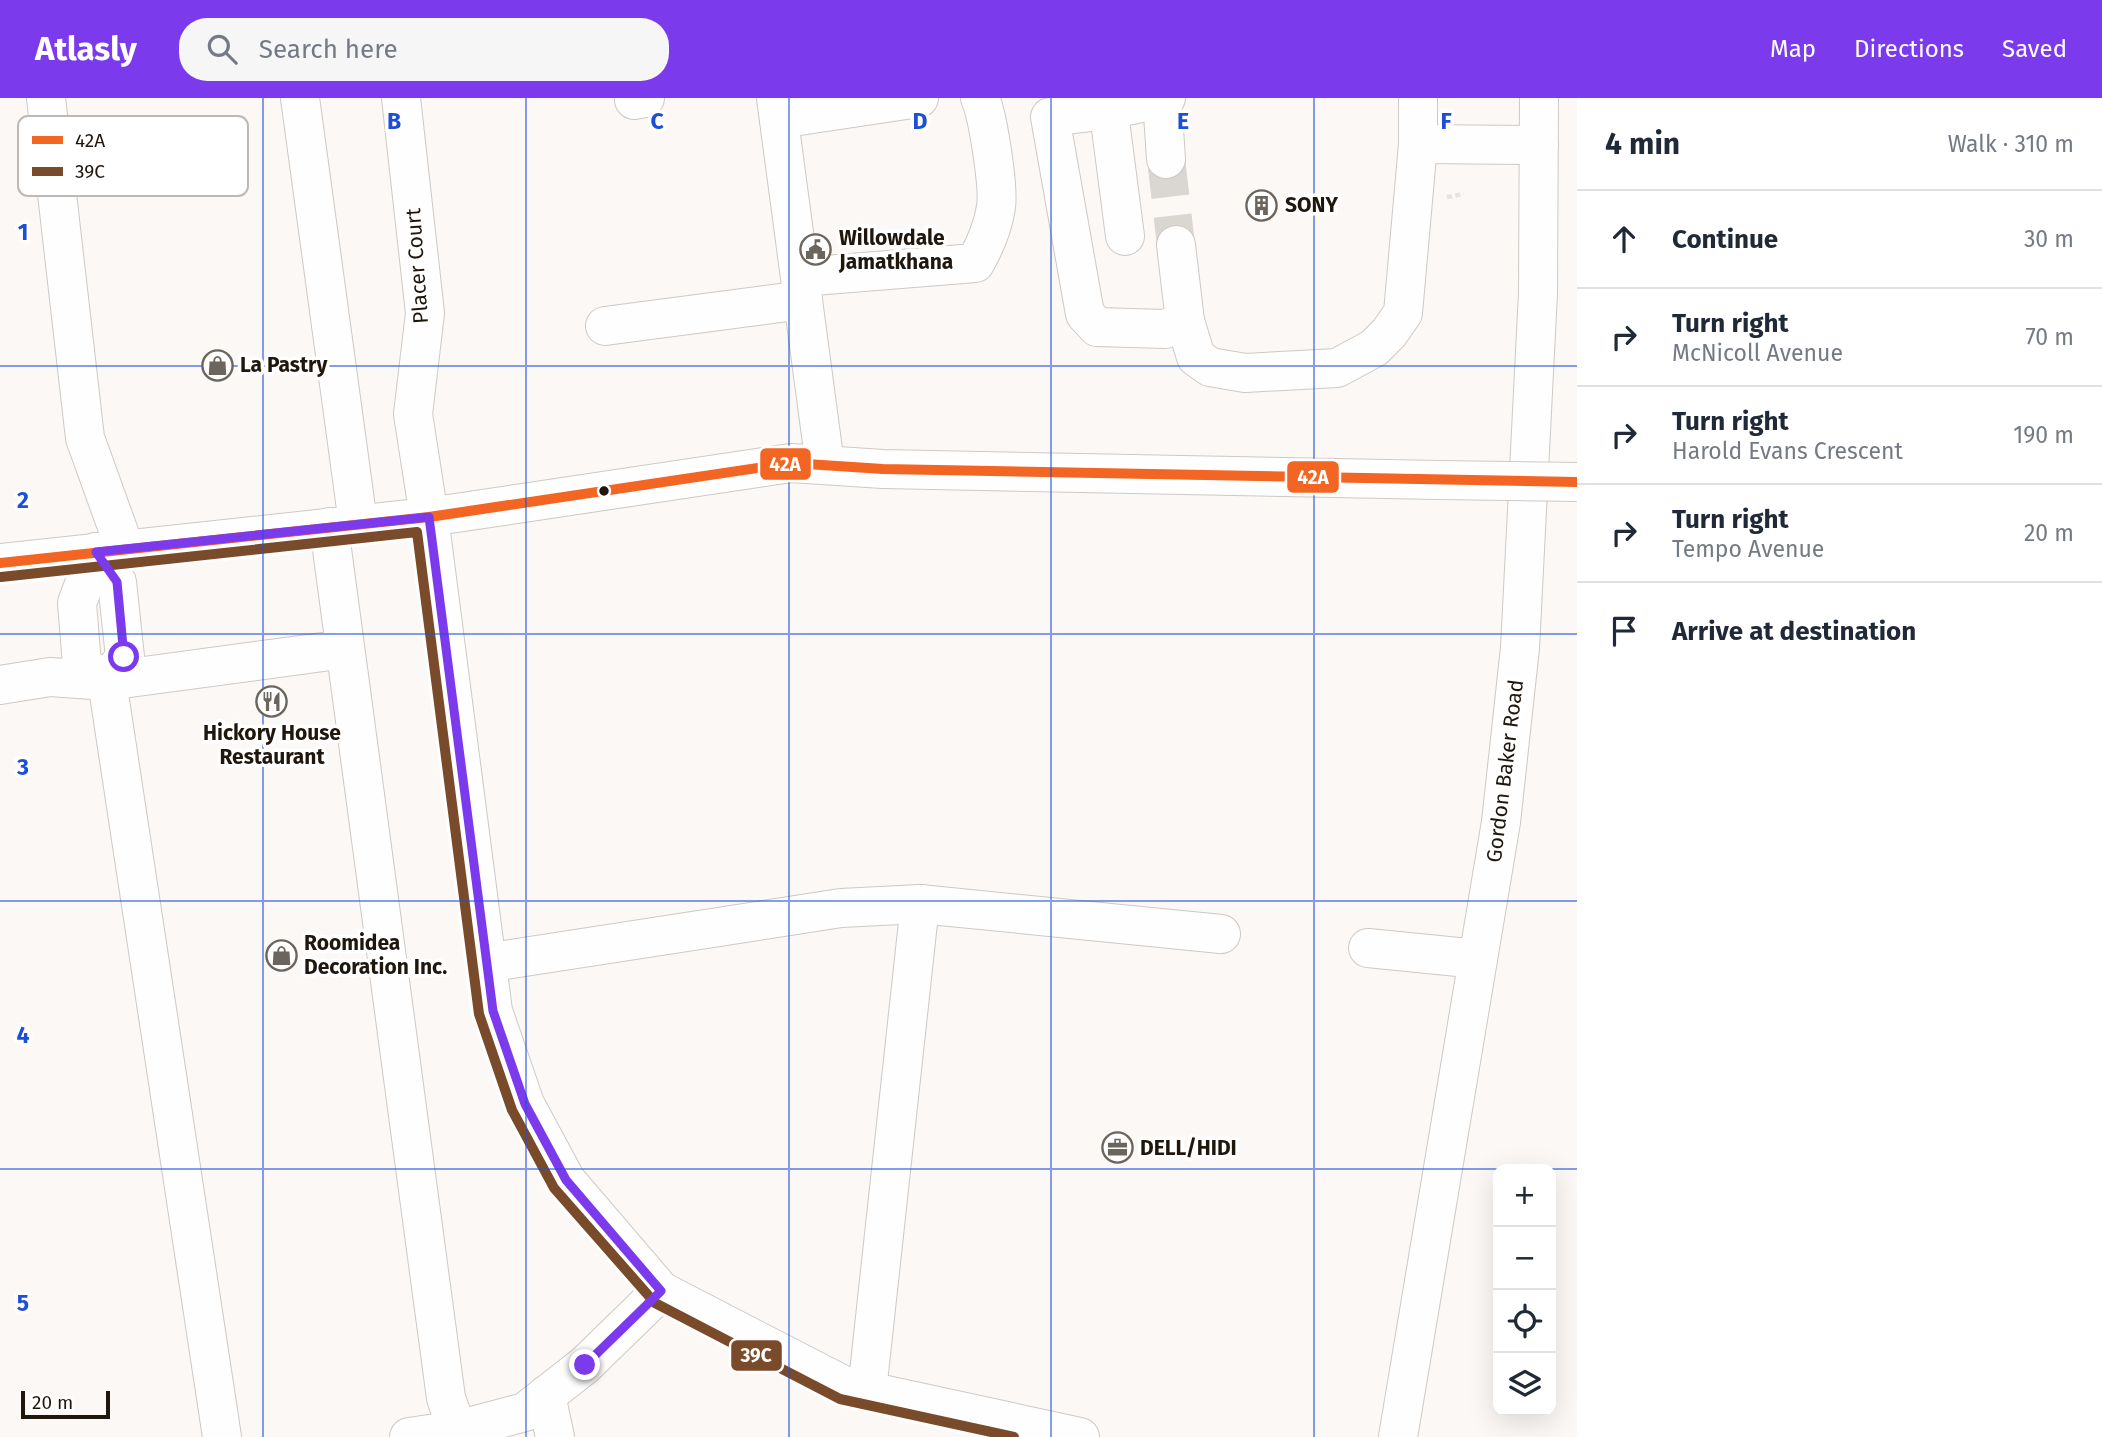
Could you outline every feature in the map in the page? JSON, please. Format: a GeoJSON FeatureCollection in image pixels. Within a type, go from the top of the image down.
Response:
{"type":"FeatureCollection","features":[{"type":"Feature","properties":{"kind":"street"},"geometry":{"type":"LineString","coordinates":[[46,98],[48,116]]}},
{"type":"Feature","properties":{"kind":"street"},"geometry":{"type":"LineString","coordinates":[[300,98],[343,525],[345,649],[446,1398],[457,1430]]}},
{"type":"Feature","properties":{"kind":"street","name":"Placer Court"},"geometry":{"type":"LineString","coordinates":[[401,98],[425,313],[413,414],[429,517],[493,1011],[525,1104],[566,1180],[661,1291]]}},
{"type":"Feature","properties":{"kind":"street"},"geometry":{"type":"LineString","coordinates":[[825,465],[778,109],[919,98]]}},
{"type":"Feature","properties":{"kind":"street"},"geometry":{"type":"LineString","coordinates":[[606,326],[802,288],[975,263],[985,247],[996,205],[988,121],[980,98]]}},
{"type":"Feature","properties":{"kind":"street"},"geometry":{"type":"LineString","coordinates":[[1166,159],[1164,98],[1107,104],[1050,117],[1085,314],[1097,327],[1166,329],[1185,321]]}},
{"type":"Feature","properties":{"kind":"street"},"geometry":{"type":"LineString","coordinates":[[1177,245],[1185,321],[1196,357],[1210,367],[1245,373],[1337,368],[1374,348],[1403,313],[1418,144],[1418,98]]}},
{"type":"Feature","properties":{"kind":"street","name":"Gordon Baker Road"},"geometry":{"type":"LineString","coordinates":[[1398,1437],[1501,822],[1520,648],[1538,293],[1539,98]]}},
{"type":"Feature","properties":{"kind":"street"},"geometry":{"type":"LineString","coordinates":[[1107,104],[1125,236]]}},
{"type":"Feature","properties":{"kind":"street"},"geometry":{"type":"LineString","coordinates":[[1418,144],[1539,145]]}},
{"type":"Feature","properties":{"kind":"street"},"geometry":{"type":"LineString","coordinates":[[57,196],[85,438],[117,582],[124,657],[107,681],[222,1437]]}},
{"type":"Feature","properties":{"kind":"street"},"geometry":{"type":"LineString","coordinates":[[0,563],[429,517],[791,464],[883,469],[1577,482]]}},
{"type":"Feature","properties":{"kind":"street"},"geometry":{"type":"LineString","coordinates":[[0,684],[50,677],[107,681],[345,649]]}},
{"type":"Feature","properties":{"kind":"street"},"geometry":{"type":"LineString","coordinates":[[486,963],[841,908],[920,904],[1221,934]]}},
{"type":"Feature","properties":{"kind":"street"},"geometry":{"type":"LineString","coordinates":[[867,1391],[920,904]]}},
{"type":"Feature","properties":{"kind":"street"},"geometry":{"type":"LineString","coordinates":[[1368,948],[1478,959]]}},
{"type":"Feature","properties":{"kind":"street"},"geometry":{"type":"LineString","coordinates":[[409,1437],[533,1415],[661,1291],[845,1386],[1080,1437]]}},
{"type":"Feature","properties":{"kind":"street"},"geometry":{"type":"LineString","coordinates":[[533,1415],[555,1437]]}},
{"type":"Feature","properties":{"kind":"tunnel"},"geometry":{"type":"LineString","coordinates":[[1166,159],[1176,245]]}},
{"type":"Feature","properties":{"kind":"transit line","name":"42A"},"geometry":{"type":"LineString","coordinates":[[0,563],[429,517],[791,463],[883,469],[1577,482]]}},
{"type":"Feature","properties":{"kind":"transit line","name":"39C"},"geometry":{"type":"LineString","coordinates":[[1,577],[417,532],[479,1014],[512,1110],[554,1188],[655,1303],[840,1399],[1014,1437]]}},
{"type":"Feature","properties":{"kind":"place","name":"SONY"},"geometry":{"type":"Point","coordinates":[1262,205]}},
{"type":"Feature","properties":{"kind":"place","name":"Willowdale Jamatkhana"},"geometry":{"type":"Point","coordinates":[816,250]}},
{"type":"Feature","properties":{"kind":"place","name":"La Pastry"},"geometry":{"type":"Point","coordinates":[217,365]}},
{"type":"Feature","properties":{"kind":"place","name":"Hickory House Restaurant"},"geometry":{"type":"Point","coordinates":[272,701]}},
{"type":"Feature","properties":{"kind":"place","name":"Roomidea Decoration Inc."},"geometry":{"type":"Point","coordinates":[281,955]}},
{"type":"Feature","properties":{"kind":"place","name":"DELL/HIDI"},"geometry":{"type":"Point","coordinates":[1117,1148]}},
{"type":"Feature","properties":{"kind":"route"},"geometry":{"type":"LineString","coordinates":[[124,657],[117,582],[96,552],[429,517],[493,1011],[525,1104],[566,1180],[661,1291],[585,1365]]}}]}
